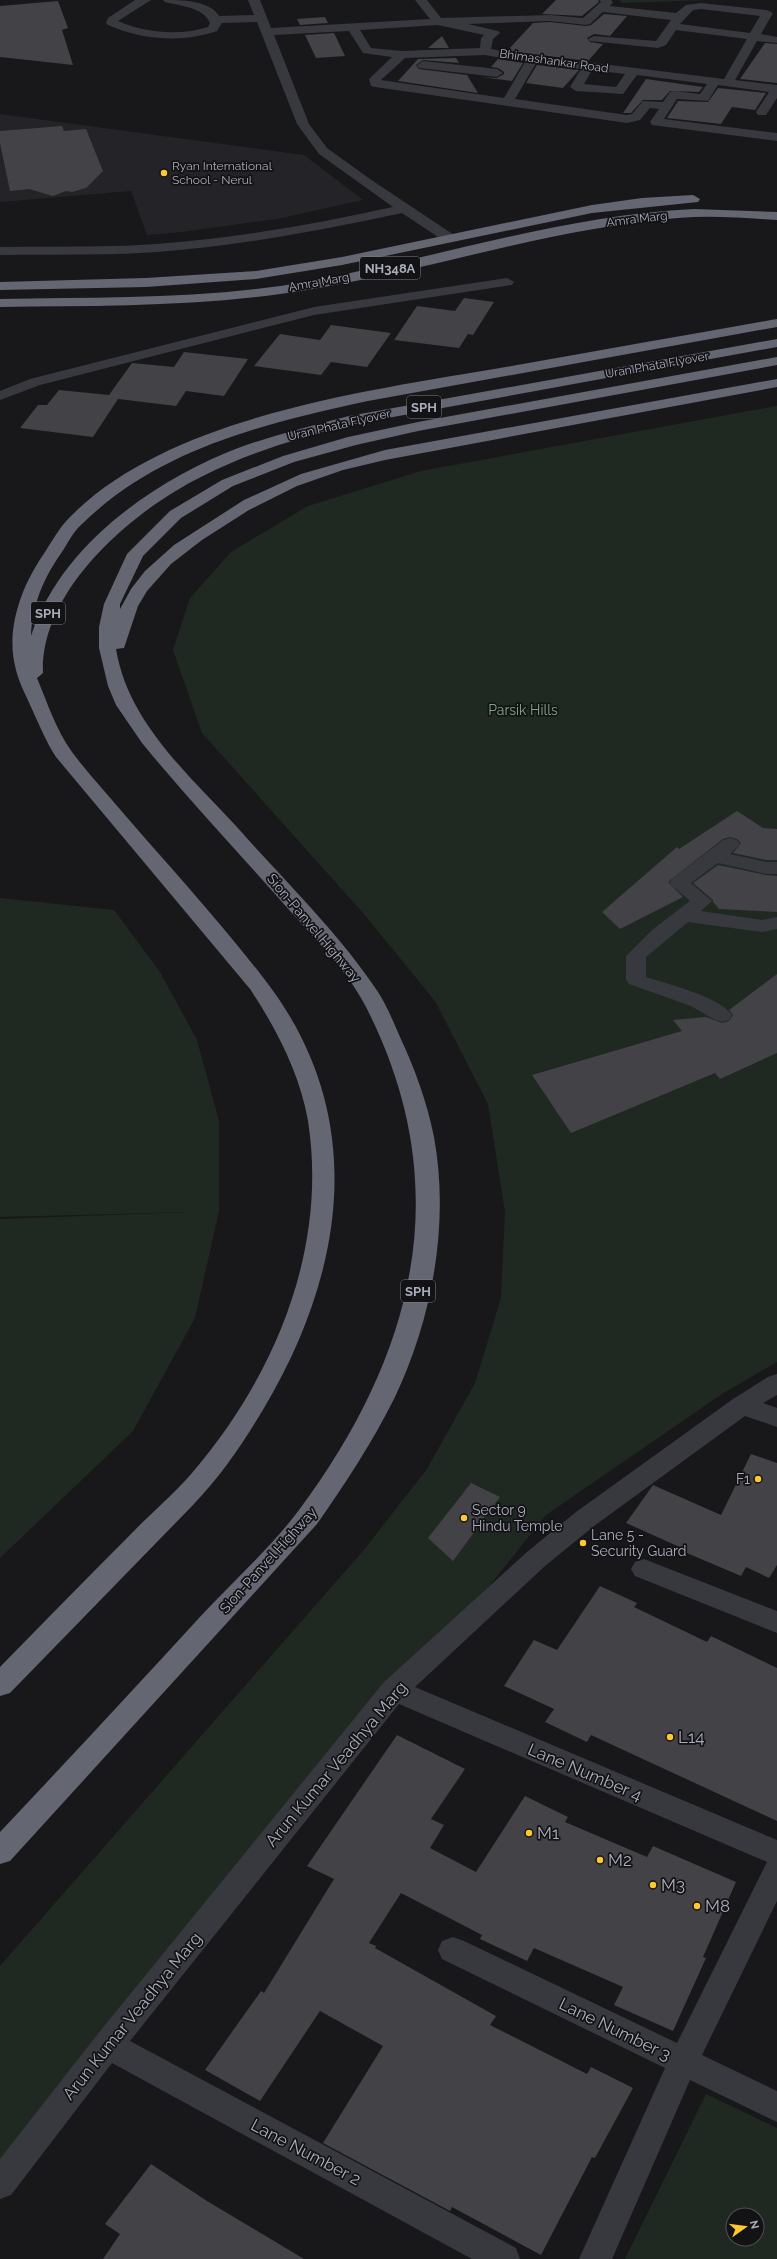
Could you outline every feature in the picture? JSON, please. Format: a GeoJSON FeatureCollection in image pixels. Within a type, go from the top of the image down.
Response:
{"type":"FeatureCollection","features":[{"type":"Feature","properties":{"kind":"highway","name":"Amra Marg"},"geometry":{"type":"LineString","coordinates":[[0,286],[231,278],[293,270],[593,208],[660,200],[704,198]]}},
{"type":"Feature","properties":{"kind":"highway","name":"Amra Marg"},"geometry":{"type":"LineString","coordinates":[[0,303],[177,299],[242,294],[307,286],[608,222],[668,215],[729,213],[777,216]]}},
{"type":"Feature","properties":{"kind":"highway"},"geometry":{"type":"LineString","coordinates":[[36,697],[25,669],[21,644],[24,614],[32,588],[44,563],[60,536],[108,492],[174,455],[250,425],[334,403],[777,323]]}},
{"type":"Feature","properties":{"kind":"highway","name":"Uran Phata Flyover"},"geometry":{"type":"LineString","coordinates":[[36,697],[34,668],[37,643],[46,616],[62,585],[76,566],[98,544],[144,503],[172,485],[238,454],[289,436],[351,420],[777,343]]}},
{"type":"Feature","properties":{"kind":"highway","name":"Uran Phata Flyover"},"geometry":{"type":"LineString","coordinates":[[116,687],[108,663],[109,616],[123,572],[136,552],[178,514],[204,497],[238,479],[296,456],[368,437],[777,361]]}},
{"type":"Feature","properties":{"kind":"highway"},"geometry":{"type":"LineString","coordinates":[[116,687],[115,662],[124,617],[135,595],[149,576],[165,559],[189,541],[264,496],[321,472],[385,455],[777,383]]}},
{"type":"Feature","properties":{"kind":"highway","name":"Sion-Panvel Highway"},"geometry":{"type":"LineString","coordinates":[[0,1852],[307,1519],[352,1454],[386,1391],[409,1328],[424,1267],[429,1208],[426,1152],[416,1099],[398,1049],[374,1002],[344,959],[143,733],[116,687]]}},
{"type":"Feature","properties":{"kind":"highway","name":"SPH"},"geometry":{"type":"LineString","coordinates":[[0,1685],[207,1472],[247,1419],[278,1364],[301,1310],[316,1258],[323,1206],[323,1157],[316,1110],[302,1066],[283,1024],[258,985],[63,753],[47,725],[36,697]]}},
{"type":"Feature","properties":{"kind":"street"},"geometry":{"type":"LineString","coordinates":[[145,0],[124,11],[112,20],[112,23],[125,28],[151,32],[199,34],[213,29],[216,23],[215,20],[212,14],[205,9],[169,0]]}},
{"type":"Feature","properties":{"kind":"street"},"geometry":{"type":"LineString","coordinates":[[254,0],[303,124],[323,151],[365,182],[449,238]]}},
{"type":"Feature","properties":{"kind":"street"},"geometry":{"type":"LineString","coordinates":[[421,0],[438,22],[518,18],[550,18],[586,22]]}},
{"type":"Feature","properties":{"kind":"street"},"geometry":{"type":"LineString","coordinates":[[586,22],[602,4],[675,22],[777,40]]}},
{"type":"Feature","properties":{"kind":"street"},"geometry":{"type":"LineString","coordinates":[[546,6],[550,18]]}},
{"type":"Feature","properties":{"kind":"street"},"geometry":{"type":"LineString","coordinates":[[594,39],[658,45],[662,44],[675,22],[690,7],[770,8],[728,83]]}},
{"type":"Feature","properties":{"kind":"street"},"geometry":{"type":"LineString","coordinates":[[215,20],[262,18]]}},
{"type":"Feature","properties":{"kind":"street"},"geometry":{"type":"LineString","coordinates":[[494,33],[518,18]]}},
{"type":"Feature","properties":{"kind":"street","name":"Bhimashankar Road"},"geometry":{"type":"LineString","coordinates":[[267,32],[438,22],[494,33]]}},
{"type":"Feature","properties":{"kind":"street"},"geometry":{"type":"LineString","coordinates":[[586,22],[594,39]]}},
{"type":"Feature","properties":{"kind":"street"},"geometry":{"type":"LineString","coordinates":[[761,23],[777,25]]}},
{"type":"Feature","properties":{"kind":"street"},"geometry":{"type":"LineString","coordinates":[[384,25],[393,40],[399,58]]}},
{"type":"Feature","properties":{"kind":"street"},"geometry":{"type":"LineString","coordinates":[[352,27],[367,51],[399,58],[498,73]]}},
{"type":"Feature","properties":{"kind":"street","name":"Bhimashankar Road"},"geometry":{"type":"LineString","coordinates":[[494,33],[487,38],[485,51],[506,56],[777,89]]}},
{"type":"Feature","properties":{"kind":"street"},"geometry":{"type":"LineString","coordinates":[[574,64],[594,39]]}},
{"type":"Feature","properties":{"kind":"street"},"geometry":{"type":"LineString","coordinates":[[485,51],[399,58],[377,75],[374,79],[375,83],[483,97],[630,119],[636,117],[647,104],[665,106]]}},
{"type":"Feature","properties":{"kind":"street"},"geometry":{"type":"LineString","coordinates":[[483,97],[498,73],[506,56]]}},
{"type":"Feature","properties":{"kind":"street"},"geometry":{"type":"LineString","coordinates":[[508,101],[532,59]]}},
{"type":"Feature","properties":{"kind":"street"},"geometry":{"type":"LineString","coordinates":[[588,66],[576,87],[602,90],[621,90],[633,72]]}},
{"type":"Feature","properties":{"kind":"street"},"geometry":{"type":"LineString","coordinates":[[684,78],[674,96],[665,106],[656,122],[777,137]]}},
{"type":"Feature","properties":{"kind":"street"},"geometry":{"type":"LineString","coordinates":[[674,96],[704,98],[714,82]]}},
{"type":"Feature","properties":{"kind":"street"},"geometry":{"type":"LineString","coordinates":[[762,112],[777,89]]}},
{"type":"Feature","properties":{"kind":"street"},"geometry":{"type":"LineString","coordinates":[[585,112],[602,90]]}},
{"type":"Feature","properties":{"kind":"street"},"geometry":{"type":"LineString","coordinates":[[0,251],[156,248],[240,239],[315,228],[406,208]]}},
{"type":"Feature","properties":{"kind":"street"},"geometry":{"type":"LineString","coordinates":[[0,396],[35,382],[314,311],[507,282]]}},
{"type":"Feature","properties":{"kind":"street"},"geometry":{"type":"LineString","coordinates":[[722,1015],[698,1001],[636,980],[636,956],[659,934],[702,901],[679,883],[722,850],[766,868],[777,868]]}},
{"type":"Feature","properties":{"kind":"street"},"geometry":{"type":"LineString","coordinates":[[684,915],[762,926],[777,923]]}},
{"type":"Feature","properties":{"kind":"street","name":"Arun Kumar Veadhya Marg"},"geometry":{"type":"LineString","coordinates":[[0,2184],[108,2045],[394,1690],[536,1559],[581,1523],[742,1405],[777,1383]]}},
{"type":"Feature","properties":{"kind":"street"},"geometry":{"type":"LineString","coordinates":[[742,1405],[777,1418]]}},
{"type":"Feature","properties":{"kind":"street"},"geometry":{"type":"LineString","coordinates":[[644,1569],[777,1622]]}},
{"type":"Feature","properties":{"kind":"street","name":"Lane Number 4"},"geometry":{"type":"LineString","coordinates":[[394,1690],[777,1853]]}},
{"type":"Feature","properties":{"kind":"street"},"geometry":{"type":"LineString","coordinates":[[595,2259],[683,2062],[777,1870]]}},
{"type":"Feature","properties":{"kind":"street","name":"Lane Number 3"},"geometry":{"type":"LineString","coordinates":[[453,1950],[777,2107]]}},
{"type":"Feature","properties":{"kind":"street","name":"Lane Number 2"},"geometry":{"type":"LineString","coordinates":[[108,2045],[504,2259]]}},
{"type":"Feature","properties":{"kind":"shaded area","name":"Ryan International School - Nerul"},"geometry":{"type":"Polygon","coordinates":[[[0,114],[304,155],[363,200],[277,219],[147,235],[131,191],[0,202],[0,114]]]}},
{"type":"Feature","properties":{"kind":"green space"},"geometry":{"type":"Polygon","coordinates":[[[619,0],[709,0],[622,3],[619,0]]]}},
{"type":"Feature","properties":{"kind":"green space","name":"Parsik Hills"},"geometry":{"type":"Polygon","coordinates":[[[777,406],[777,1362],[722,1394],[546,1515],[0,2198],[0,1966],[363,1551],[427,1469],[475,1383],[501,1298],[505,1212],[488,1104],[435,1001],[363,913],[202,733],[173,650],[190,598],[231,552],[308,506],[421,471],[777,406]]]}},
{"type":"Feature","properties":{"kind":"green space"},"geometry":{"type":"Polygon","coordinates":[[[0,898],[114,910],[160,972],[197,1040],[219,1121],[219,1211],[195,1318],[133,1431],[0,1558],[0,1219],[191,1212],[0,1217],[0,898]]]}},
{"type":"Feature","properties":{"kind":"green space"},"geometry":{"type":"Polygon","coordinates":[[[706,2094],[777,2128],[777,2259],[625,2259],[706,2094]]]}},
{"type":"Feature","properties":{"kind":"building"},"geometry":{"type":"Polygon","coordinates":[[[556,0],[598,0],[599,2],[582,16],[542,14],[556,0]]]}},
{"type":"Feature","properties":{"kind":"building"},"geometry":{"type":"Polygon","coordinates":[[[58,1],[68,28],[62,30],[73,65],[0,57],[0,6],[58,1]]]}},
{"type":"Feature","properties":{"kind":"building"},"geometry":{"type":"Polygon","coordinates":[[[604,14],[627,16],[610,36],[594,34],[587,38],[590,42],[603,44],[588,61],[507,51],[533,23],[550,22],[586,26],[591,25],[604,14]]]}},
{"type":"Feature","properties":{"kind":"building"},"geometry":{"type":"Polygon","coordinates":[[[325,17],[328,23],[300,25],[297,19],[325,17]]]}},
{"type":"Feature","properties":{"kind":"building"},"geometry":{"type":"Polygon","coordinates":[[[334,33],[345,56],[316,58],[305,35],[334,33]]]}},
{"type":"Feature","properties":{"kind":"building"},"geometry":{"type":"Polygon","coordinates":[[[442,36],[449,48],[428,48],[442,36]]]}},
{"type":"Feature","properties":{"kind":"building"},"geometry":{"type":"Polygon","coordinates":[[[765,43],[777,44],[777,83],[740,79],[765,43]]]}},
{"type":"Feature","properties":{"kind":"building"},"geometry":{"type":"Polygon","coordinates":[[[456,58],[459,63],[423,60],[416,65],[419,69],[467,75],[478,93],[398,81],[418,59],[456,58]]]}},
{"type":"Feature","properties":{"kind":"building"},"geometry":{"type":"Polygon","coordinates":[[[498,59],[523,63],[512,81],[481,77],[497,78],[504,74],[504,72],[498,68],[491,67],[498,59]]]}},
{"type":"Feature","properties":{"kind":"building"},"geometry":{"type":"Polygon","coordinates":[[[537,65],[579,70],[563,88],[526,83],[537,65]]]}},
{"type":"Feature","properties":{"kind":"building"},"geometry":{"type":"Polygon","coordinates":[[[646,79],[703,87],[699,92],[670,91],[662,100],[643,100],[631,113],[623,113],[646,79]]]}},
{"type":"Feature","properties":{"kind":"building"},"geometry":{"type":"Polygon","coordinates":[[[718,88],[766,93],[755,110],[732,107],[721,124],[667,118],[678,101],[708,102],[718,88]]]}},
{"type":"Feature","properties":{"kind":"building"},"geometry":{"type":"Polygon","coordinates":[[[62,126],[64,131],[86,129],[103,171],[86,188],[72,192],[66,191],[53,196],[29,189],[10,191],[0,143],[0,131],[62,126]]]}},
{"type":"Feature","properties":{"kind":"building"},"geometry":{"type":"Polygon","coordinates":[[[464,298],[494,302],[473,335],[468,334],[459,348],[394,340],[417,306],[455,311],[464,298]]]}},
{"type":"Feature","properties":{"kind":"building"},"geometry":{"type":"Polygon","coordinates":[[[331,325],[391,333],[367,367],[331,362],[321,375],[254,366],[280,334],[320,340],[331,325]]]}},
{"type":"Feature","properties":{"kind":"building"},"geometry":{"type":"Polygon","coordinates":[[[184,352],[248,359],[224,396],[186,391],[176,406],[118,399],[93,437],[20,428],[38,405],[47,405],[59,390],[109,395],[132,363],[174,367],[184,352]]]}},
{"type":"Feature","properties":{"kind":"building"},"geometry":{"type":"Polygon","coordinates":[[[737,811],[763,828],[777,829],[777,860],[766,860],[733,853],[741,843],[737,839],[730,837],[723,839],[668,882],[683,897],[620,929],[602,912],[677,847],[679,849],[737,811]]]}},
{"type":"Feature","properties":{"kind":"building"},"geometry":{"type":"Polygon","coordinates":[[[718,865],[777,876],[777,912],[719,909],[713,900],[693,883],[718,865]]]}},
{"type":"Feature","properties":{"kind":"building"},"geometry":{"type":"Polygon","coordinates":[[[777,974],[777,1053],[720,1079],[715,1073],[571,1133],[532,1075],[682,1031],[673,1020],[706,1017],[722,1023],[729,1021],[733,1015],[729,1010],[777,974]]]}},
{"type":"Feature","properties":{"kind":"building"},"geometry":{"type":"Polygon","coordinates":[[[751,1454],[777,1463],[777,1565],[769,1578],[746,1567],[741,1576],[682,1551],[684,1549],[626,1523],[653,1485],[721,1515],[751,1454]]]}},
{"type":"Feature","properties":{"kind":"building","name":"Sector 9 Hindu Temple"},"geometry":{"type":"Polygon","coordinates":[[[471,1483],[500,1497],[453,1561],[428,1538],[471,1483]]]}},
{"type":"Feature","properties":{"kind":"building"},"geometry":{"type":"Polygon","coordinates":[[[600,1586],[637,1603],[634,1607],[707,1642],[711,1636],[777,1668],[777,1821],[591,1735],[587,1742],[545,1722],[554,1709],[504,1686],[534,1640],[557,1650],[600,1586]]]}},
{"type":"Feature","properties":{"kind":"building"},"geometry":{"type":"Polygon","coordinates":[[[397,1735],[465,1769],[431,1819],[444,1825],[430,1848],[476,1872],[525,1796],[568,1817],[565,1822],[647,1857],[653,1846],[736,1882],[703,1957],[706,1958],[673,2031],[614,2005],[623,1987],[534,1948],[527,1961],[480,1939],[482,1935],[401,1893],[369,1943],[376,1946],[375,1948],[496,2016],[490,2025],[587,2074],[591,2067],[633,2088],[595,2158],[592,2157],[541,2255],[452,2207],[450,2211],[323,2143],[383,2046],[320,2011],[260,2101],[205,2070],[261,1991],[264,1993],[334,1879],[307,1866],[397,1735]]]}},
{"type":"Feature","properties":{"kind":"building"},"geometry":{"type":"Polygon","coordinates":[[[151,2164],[207,2201],[304,2259],[103,2259],[120,2234],[105,2224],[151,2164]]]}},
{"type":"Feature","properties":{"kind":"place","name":"Ryan International School - Nerul"},"geometry":{"type":"Point","coordinates":[164,173]}},
{"type":"Feature","properties":{"kind":"place","name":"F1"},"geometry":{"type":"Point","coordinates":[758,1479]}},
{"type":"Feature","properties":{"kind":"place","name":"Sector 9 Hindu Temple"},"geometry":{"type":"Point","coordinates":[464,1518]}},
{"type":"Feature","properties":{"kind":"place","name":"Lane 5 - Security Guard"},"geometry":{"type":"Point","coordinates":[583,1543]}},
{"type":"Feature","properties":{"kind":"place","name":"L14"},"geometry":{"type":"Point","coordinates":[670,1737]}},
{"type":"Feature","properties":{"kind":"place","name":"M1"},"geometry":{"type":"Point","coordinates":[529,1833]}},
{"type":"Feature","properties":{"kind":"place","name":"M2"},"geometry":{"type":"Point","coordinates":[600,1860]}},
{"type":"Feature","properties":{"kind":"place","name":"M3"},"geometry":{"type":"Point","coordinates":[653,1885]}},
{"type":"Feature","properties":{"kind":"place","name":"M8"},"geometry":{"type":"Point","coordinates":[697,1906]}}]}
